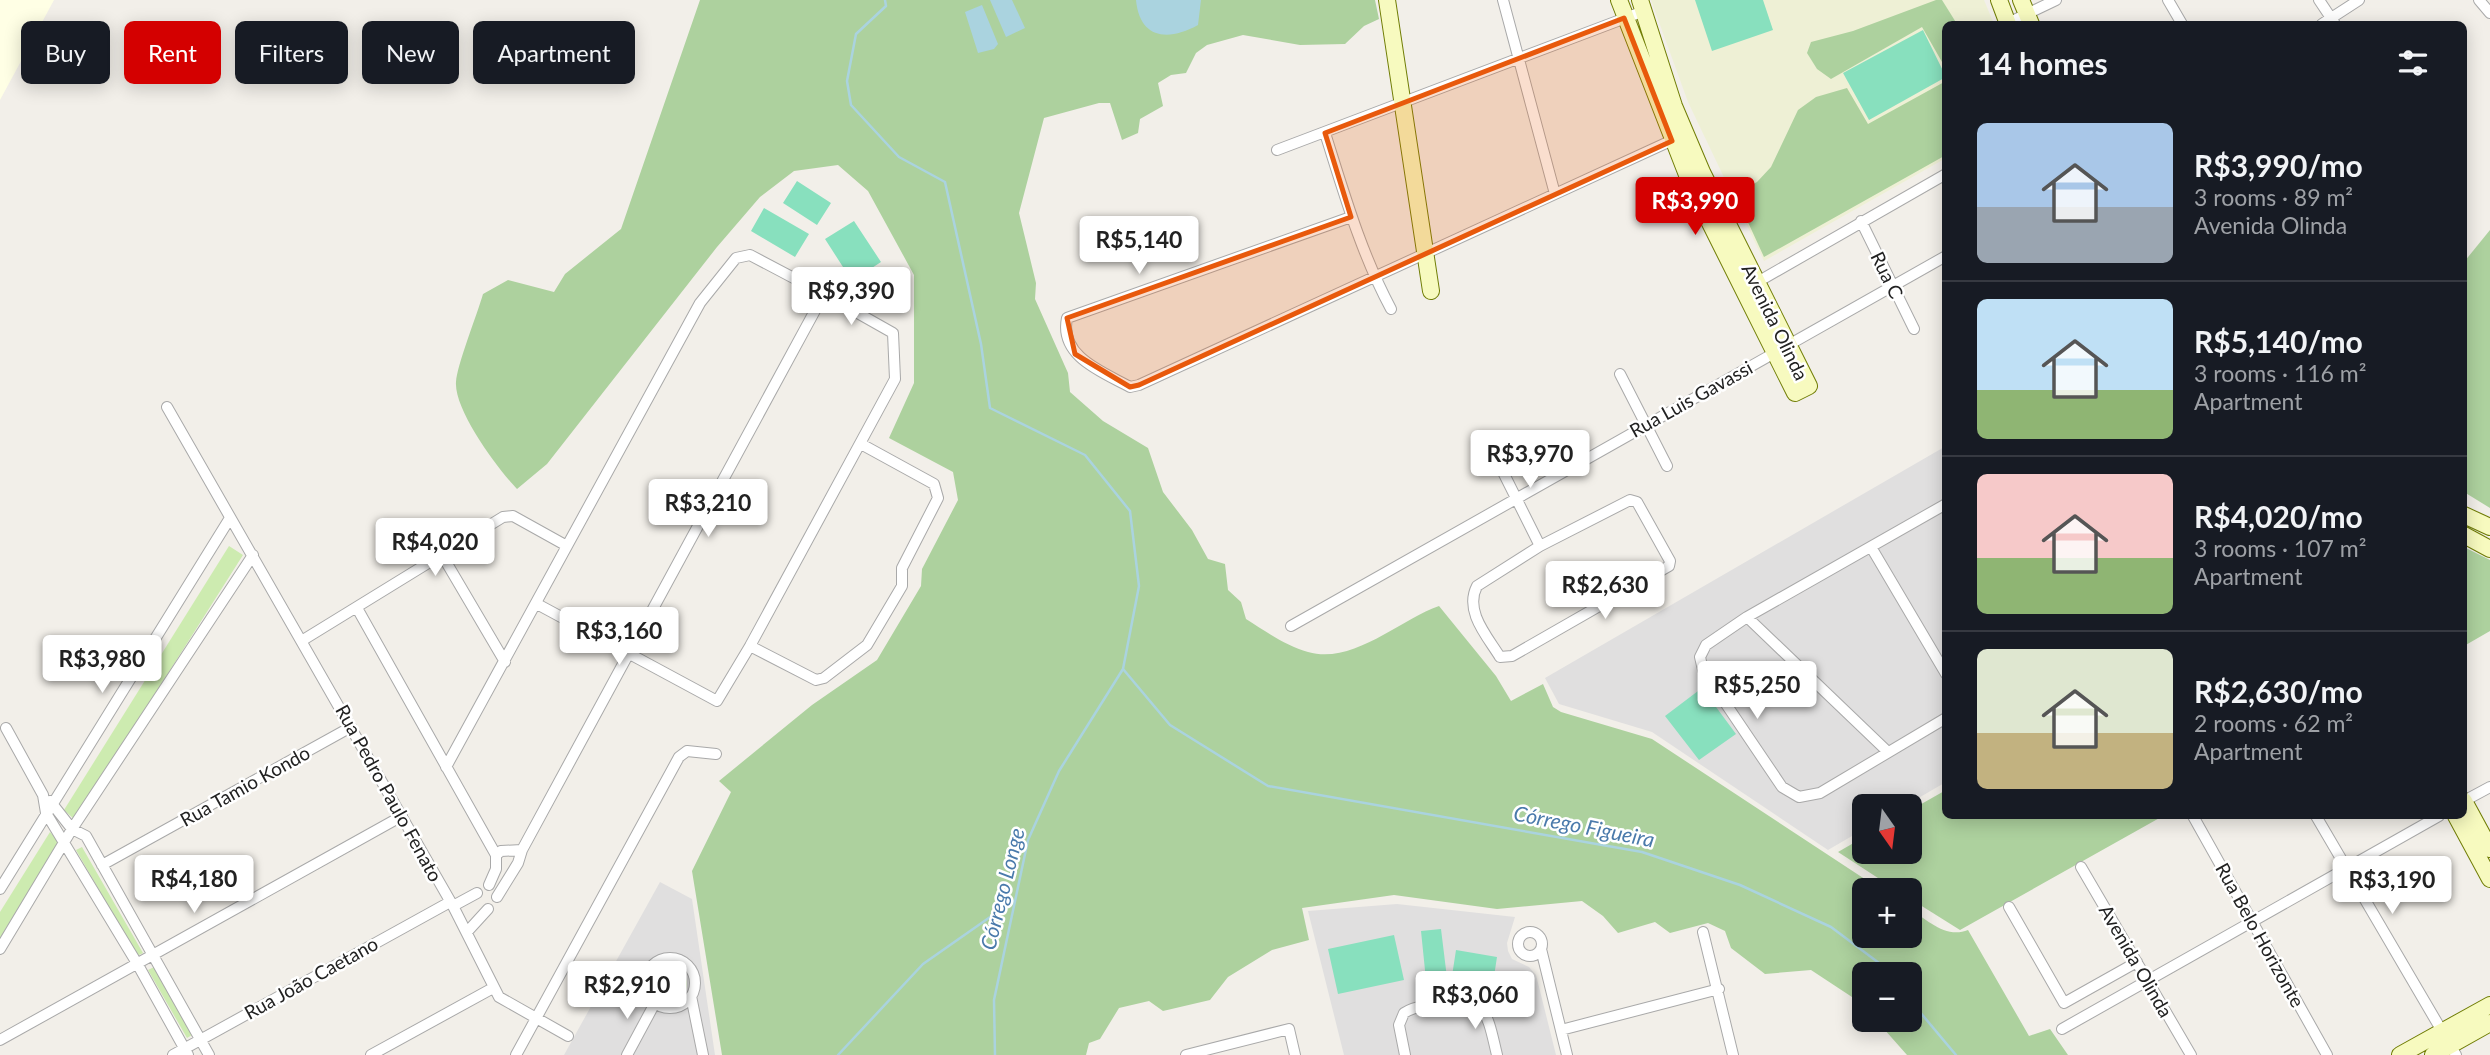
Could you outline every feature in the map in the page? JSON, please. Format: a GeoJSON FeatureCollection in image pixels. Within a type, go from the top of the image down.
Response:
{"type":"FeatureCollection","features":[{"type":"Feature","properties":{"kind":"street"},"geometry":{"type":"LineString","coordinates":[[1387,0],[1405,103],[1431,291]]}},
{"type":"Feature","properties":{"kind":"street"},"geometry":{"type":"LineString","coordinates":[[1503,0],[1555,194]]}},
{"type":"Feature","properties":{"kind":"street","name":"Avenida Olinda"},"geometry":{"type":"LineString","coordinates":[[1619,0],[1624,18],[1679,137]]}},
{"type":"Feature","properties":{"kind":"street"},"geometry":{"type":"LineString","coordinates":[[1999,0],[2007,21]]}},
{"type":"Feature","properties":{"kind":"street"},"geometry":{"type":"LineString","coordinates":[[2026,13],[2056,0]]}},
{"type":"Feature","properties":{"kind":"street"},"geometry":{"type":"LineString","coordinates":[[2168,0],[2180,21]]}},
{"type":"Feature","properties":{"kind":"street"},"geometry":{"type":"LineString","coordinates":[[2319,0],[2328,21]]}},
{"type":"Feature","properties":{"kind":"street"},"geometry":{"type":"LineString","coordinates":[[2332,21],[2360,0]]}},
{"type":"Feature","properties":{"kind":"street"},"geometry":{"type":"LineString","coordinates":[[2479,0],[2490,13]]}},
{"type":"Feature","properties":{"kind":"street"},"geometry":{"type":"LineString","coordinates":[[1277,149],[1405,103],[1624,18],[1642,6]]}},
{"type":"Feature","properties":{"kind":"street","name":"Avenida Olinda"},"geometry":{"type":"LineString","coordinates":[[1642,6],[1679,137],[1715,238],[1750,286],[1782,349]]}},
{"type":"Feature","properties":{"kind":"street"},"geometry":{"type":"LineString","coordinates":[[1325,133],[1351,217],[1374,276],[1391,309]]}},
{"type":"Feature","properties":{"kind":"street"},"geometry":{"type":"LineString","coordinates":[[1351,217],[1067,318],[1065,326],[1075,354],[1083,362],[1130,387],[1139,385],[1679,137]]}},
{"type":"Feature","properties":{"kind":"street"},"geometry":{"type":"LineString","coordinates":[[1750,286],[1942,176]]}},
{"type":"Feature","properties":{"kind":"street","name":"Rua C"},"geometry":{"type":"LineString","coordinates":[[1861,221],[1914,329]]}},
{"type":"Feature","properties":{"kind":"street"},"geometry":{"type":"LineString","coordinates":[[446,767],[700,303],[736,258],[750,255],[893,333],[895,379],[750,646],[717,701],[537,604]]}},
{"type":"Feature","properties":{"kind":"street","name":"Rua Luis Gavassi"},"geometry":{"type":"LineString","coordinates":[[1291,626],[1942,258]]}},
{"type":"Feature","properties":{"kind":"street"},"geometry":{"type":"LineString","coordinates":[[522,850],[502,850],[496,855],[491,882],[500,892],[519,863],[522,850],[627,653],[824,294]]}},
{"type":"Feature","properties":{"kind":"street"},"geometry":{"type":"LineString","coordinates":[[1620,374],[1667,466]]}},
{"type":"Feature","properties":{"kind":"street","name":"Rua Pedro Paulo Fenato"},"geometry":{"type":"LineString","coordinates":[[167,407],[452,904],[493,988],[499,997],[568,1035]]}},
{"type":"Feature","properties":{"kind":"street"},"geometry":{"type":"LineString","coordinates":[[750,646],[808,679],[824,678],[867,645],[902,586],[902,568],[938,498],[938,491],[934,484],[861,444]]}},
{"type":"Feature","properties":{"kind":"street"},"geometry":{"type":"LineString","coordinates":[[1491,448],[1540,546]]}},
{"type":"Feature","properties":{"kind":"street"},"geometry":{"type":"LineString","coordinates":[[1630,500],[1637,502],[1670,561],[1669,566],[1512,656],[1500,657],[1474,614],[1472,596],[1483,580],[1540,546],[1630,500]]}},
{"type":"Feature","properties":{"kind":"street"},"geometry":{"type":"LineString","coordinates":[[1942,506],[1747,617],[1706,645],[1700,657],[1703,670],[1782,788],[1799,797],[1820,793],[1942,720]]}},
{"type":"Feature","properties":{"kind":"street"},"geometry":{"type":"LineString","coordinates":[[303,640],[503,517],[513,516],[567,546]]}},
{"type":"Feature","properties":{"kind":"street"},"geometry":{"type":"LineString","coordinates":[[2467,516],[2490,527]]}},
{"type":"Feature","properties":{"kind":"street"},"geometry":{"type":"LineString","coordinates":[[0,888],[230,519]]}},
{"type":"Feature","properties":{"kind":"street"},"geometry":{"type":"LineString","coordinates":[[2467,538],[2490,549]]}},
{"type":"Feature","properties":{"kind":"street"},"geometry":{"type":"LineString","coordinates":[[1871,547],[1942,667]]}},
{"type":"Feature","properties":{"kind":"street"},"geometry":{"type":"LineString","coordinates":[[0,949],[72,829],[253,555]]}},
{"type":"Feature","properties":{"kind":"street"},"geometry":{"type":"LineString","coordinates":[[442,555],[505,662]]}},
{"type":"Feature","properties":{"kind":"street"},"geometry":{"type":"LineString","coordinates":[[357,608],[496,855]]}},
{"type":"Feature","properties":{"kind":"street"},"geometry":{"type":"LineString","coordinates":[[1747,617],[1888,752]]}},
{"type":"Feature","properties":{"kind":"street"},"geometry":{"type":"LineString","coordinates":[[6,727],[43,795],[46,813],[138,965],[186,1052]]}},
{"type":"Feature","properties":{"kind":"street","name":"Rua Tamio Kondo"},"geometry":{"type":"LineString","coordinates":[[102,865],[351,727]]}},
{"type":"Feature","properties":{"kind":"street"},"geometry":{"type":"LineString","coordinates":[[516,1055],[679,757],[687,751],[716,754]]}},
{"type":"Feature","properties":{"kind":"street"},"geometry":{"type":"LineString","coordinates":[[2467,799],[2490,787]]}},
{"type":"Feature","properties":{"kind":"street"},"geometry":{"type":"LineString","coordinates":[[43,795],[53,803],[72,829],[86,836],[209,1055]]}},
{"type":"Feature","properties":{"kind":"street"},"geometry":{"type":"LineString","coordinates":[[2467,807],[2490,849]]}},
{"type":"Feature","properties":{"kind":"street"},"geometry":{"type":"LineString","coordinates":[[0,1040],[401,816]]}},
{"type":"Feature","properties":{"kind":"street","name":"Rua Belo Horizonte"},"geometry":{"type":"LineString","coordinates":[[2195,819],[2327,1055]]}},
{"type":"Feature","properties":{"kind":"street"},"geometry":{"type":"LineString","coordinates":[[2318,819],[2449,1044]]}},
{"type":"Feature","properties":{"kind":"street"},"geometry":{"type":"LineString","coordinates":[[2062,1029],[2434,819]]}},
{"type":"Feature","properties":{"kind":"street"},"geometry":{"type":"LineString","coordinates":[[2458,819],[2490,879]]}},
{"type":"Feature","properties":{"kind":"street","name":"Avenida Olinda"},"geometry":{"type":"LineString","coordinates":[[2081,867],[2191,1055]]}},
{"type":"Feature","properties":{"kind":"street","name":"Rua João Caetano"},"geometry":{"type":"LineString","coordinates":[[173,1055],[186,1052],[200,1040],[477,893]]}},
{"type":"Feature","properties":{"kind":"street"},"geometry":{"type":"LineString","coordinates":[[2009,907],[2064,1003],[2137,962]]}},
{"type":"Feature","properties":{"kind":"street"},"geometry":{"type":"LineString","coordinates":[[467,932],[488,909]]}},
{"type":"Feature","properties":{"kind":"street"},"geometry":{"type":"LineString","coordinates":[[1703,932],[1733,1055]]}},
{"type":"Feature","properties":{"kind":"street"},"geometry":{"type":"LineString","coordinates":[[1536,953],[1545,968],[1567,1055]]}},
{"type":"Feature","properties":{"kind":"street"},"geometry":{"type":"LineString","coordinates":[[691,996],[674,1007],[655,1003],[649,996],[645,980],[653,964],[670,958],[686,964],[691,971],[694,988],[691,996],[702,1055]]}},
{"type":"Feature","properties":{"kind":"street"},"geometry":{"type":"LineString","coordinates":[[371,1055],[493,988]]}},
{"type":"Feature","properties":{"kind":"street"},"geometry":{"type":"LineString","coordinates":[[1561,1030],[1719,989]]}},
{"type":"Feature","properties":{"kind":"street"},"geometry":{"type":"LineString","coordinates":[[1405,1055],[1399,1026],[1404,1013],[1457,999],[1470,1000],[1486,1013],[1497,1055]]}},
{"type":"Feature","properties":{"kind":"street"},"geometry":{"type":"LineString","coordinates":[[626,1055],[655,1003]]}},
{"type":"Feature","properties":{"kind":"street"},"geometry":{"type":"LineString","coordinates":[[2400,1055],[2449,1044],[2490,1005]]}},
{"type":"Feature","properties":{"kind":"street"},"geometry":{"type":"LineString","coordinates":[[2433,1055],[2490,1023]]}},
{"type":"Feature","properties":{"kind":"street"},"geometry":{"type":"LineString","coordinates":[[1186,1055],[1289,1029],[1296,1055]]}},
{"type":"Feature","properties":{"kind":"highlighted area"},"geometry":{"type":"Polygon","coordinates":[[[1624,18],[1672,141],[1139,385],[1130,387],[1075,354],[1067,318],[1351,217],[1325,133],[1624,18]]]}},
{"type":"Feature","properties":{"kind":"shaded area"},"geometry":{"type":"Polygon","coordinates":[[[0,0],[54,0],[43,21],[21,21],[21,61],[0,100],[0,0]]]}},
{"type":"Feature","properties":{"kind":"shaded area"},"geometry":{"type":"Polygon","coordinates":[[[1651,0],[1984,0],[1993,21],[1942,21],[1942,160],[1764,261],[1688,102],[1651,0]]]}},
{"type":"Feature","properties":{"kind":"shaded area"},"geometry":{"type":"Polygon","coordinates":[[[1942,448],[1942,784],[1922,796],[1852,794],[1852,836],[1828,850],[1652,732],[1559,704],[1545,678],[1942,448]]]}},
{"type":"Feature","properties":{"kind":"shaded area"},"geometry":{"type":"Polygon","coordinates":[[[660,882],[692,899],[715,1055],[564,1055],[660,882]]]}},
{"type":"Feature","properties":{"kind":"shaded area"},"geometry":{"type":"Polygon","coordinates":[[[1397,904],[1515,917],[1507,943],[1508,951],[1512,959],[1529,967],[1536,975],[1556,1055],[1344,1055],[1308,911],[1397,904]]]}},
{"type":"Feature","properties":{"kind":"green space"},"geometry":{"type":"Polygon","coordinates":[[[700,0],[1375,0],[1379,19],[1364,26],[1345,44],[1300,45],[1243,35],[1207,45],[1196,53],[1186,73],[1171,75],[1158,83],[1163,106],[1140,119],[1138,133],[1122,140],[1110,103],[1099,103],[1044,118],[1019,213],[1036,283],[1035,299],[1068,373],[1070,392],[1103,421],[1148,448],[1163,492],[1192,530],[1208,559],[1225,564],[1228,590],[1241,602],[1246,619],[1292,646],[1325,654],[1359,647],[1439,606],[1496,676],[1511,701],[1543,684],[1553,707],[1561,712],[1652,739],[1863,878],[1852,878],[1852,948],[1922,948],[1922,917],[1944,930],[1968,930],[2029,1036],[2050,1029],[2068,1055],[1907,1055],[1887,1032],[1922,1032],[1922,962],[1852,962],[1852,997],[1811,970],[1765,974],[1731,948],[1725,931],[1708,923],[1670,933],[1655,922],[1618,933],[1603,916],[1582,901],[1497,909],[1394,895],[1302,908],[1309,940],[1272,950],[1228,977],[1210,1000],[1163,1011],[1149,1001],[1119,1008],[1100,1039],[1089,1043],[1086,1055],[722,1055],[692,871],[731,792],[719,781],[812,705],[877,660],[921,586],[922,569],[958,500],[953,472],[889,438],[914,383],[914,275],[868,191],[838,165],[794,171],[760,197],[717,247],[547,464],[517,489],[499,468],[469,423],[457,394],[457,374],[483,294],[508,280],[554,292],[565,274],[621,229],[700,0]]]}},
{"type":"Feature","properties":{"kind":"green space"},"geometry":{"type":"Polygon","coordinates":[[[1695,0],[1763,0],[1773,30],[1712,51],[1695,0]]]}},
{"type":"Feature","properties":{"kind":"green space"},"geometry":{"type":"Polygon","coordinates":[[[1936,0],[1942,0],[1955,21],[1942,21],[1942,62],[1922,27],[1831,79],[1817,69],[1807,53],[1811,42],[1853,31],[1936,0]]]}},
{"type":"Feature","properties":{"kind":"green space"},"geometry":{"type":"Polygon","coordinates":[[[1923,30],[1942,69],[1942,79],[1869,120],[1843,73],[1923,30]]]}},
{"type":"Feature","properties":{"kind":"green space"},"geometry":{"type":"Polygon","coordinates":[[[1942,83],[1942,157],[1764,257],[1735,194],[1757,182],[1771,167],[1798,110],[1816,97],[1847,88],[1868,124],[1942,83]]]}},
{"type":"Feature","properties":{"kind":"green space"},"geometry":{"type":"Polygon","coordinates":[[[797,181],[831,203],[817,225],[783,203],[797,181]]]}},
{"type":"Feature","properties":{"kind":"green space"},"geometry":{"type":"Polygon","coordinates":[[[764,208],[809,234],[795,257],[751,231],[764,208]]]}},
{"type":"Feature","properties":{"kind":"green space"},"geometry":{"type":"Polygon","coordinates":[[[854,221],[881,262],[852,281],[825,239],[854,221]]]}},
{"type":"Feature","properties":{"kind":"green space"},"geometry":{"type":"Polygon","coordinates":[[[2490,230],[2490,508],[2467,494],[2467,258],[2490,230]]]}},
{"type":"Feature","properties":{"kind":"green space"},"geometry":{"type":"Polygon","coordinates":[[[229,546],[243,555],[75,820],[64,810],[229,546]]]}},
{"type":"Feature","properties":{"kind":"green space"},"geometry":{"type":"Polygon","coordinates":[[[2467,548],[2490,560],[2490,631],[2467,644],[2467,548]]]}},
{"type":"Feature","properties":{"kind":"green space"},"geometry":{"type":"Polygon","coordinates":[[[1702,688],[1736,734],[1699,760],[1665,716],[1702,688]]]}},
{"type":"Feature","properties":{"kind":"green space"},"geometry":{"type":"Polygon","coordinates":[[[1942,792],[1942,819],[2158,819],[1960,930],[1922,906],[1922,878],[1878,878],[1856,864],[1922,864],[1922,804],[1942,792]]]}},
{"type":"Feature","properties":{"kind":"green space"},"geometry":{"type":"Polygon","coordinates":[[[50,832],[59,842],[0,938],[0,912],[50,832]]]}},
{"type":"Feature","properties":{"kind":"green space"},"geometry":{"type":"Polygon","coordinates":[[[1852,844],[1852,861],[1838,852],[1852,844]]]}},
{"type":"Feature","properties":{"kind":"green space"},"geometry":{"type":"Polygon","coordinates":[[[82,847],[143,953],[137,956],[76,850],[82,847]]]}},
{"type":"Feature","properties":{"kind":"green space"},"geometry":{"type":"Polygon","coordinates":[[[1441,929],[1447,978],[1426,980],[1421,931],[1441,929]]]}},
{"type":"Feature","properties":{"kind":"green space"},"geometry":{"type":"Polygon","coordinates":[[[1394,935],[1404,980],[1338,994],[1328,949],[1394,935]]]}},
{"type":"Feature","properties":{"kind":"green space"},"geometry":{"type":"Polygon","coordinates":[[[1456,950],[1497,957],[1493,983],[1452,976],[1456,950]]]}},
{"type":"Feature","properties":{"kind":"green space"},"geometry":{"type":"Polygon","coordinates":[[[154,967],[192,1035],[187,1038],[148,970],[154,967]]]}},
{"type":"Feature","properties":{"kind":"green space"},"geometry":{"type":"Polygon","coordinates":[[[671,968],[682,973],[687,984],[682,995],[671,1000],[660,995],[655,984],[660,973],[671,968]]]}},
{"type":"Feature","properties":{"kind":"water"},"geometry":{"type":"Polygon","coordinates":[[[990,0],[1012,0],[1025,28],[1006,37],[990,0]]]}},
{"type":"Feature","properties":{"kind":"water"},"geometry":{"type":"Polygon","coordinates":[[[1136,0],[1201,0],[1198,25],[1177,33],[1158,34],[1143,23],[1136,0]]]}},
{"type":"Feature","properties":{"kind":"water"},"geometry":{"type":"Polygon","coordinates":[[[982,5],[998,44],[994,49],[978,53],[965,12],[982,5]]]}},
{"type":"Feature","properties":{"kind":"waterway"},"geometry":{"type":"LineString","coordinates":[[885,0],[886,6],[856,34],[847,81],[851,105],[899,157],[945,182],[981,344],[990,408],[1085,455],[1130,511],[1139,586],[1123,669],[1170,725],[1268,786],[1642,852],[1740,885],[1831,927],[1878,962]]}},
{"type":"Feature","properties":{"kind":"waterway","name":"Córrego Longe"},"geometry":{"type":"LineString","coordinates":[[995,1055],[994,1000],[1028,840],[1059,771],[1123,669]]}},
{"type":"Feature","properties":{"kind":"waterway"},"geometry":{"type":"LineString","coordinates":[[838,1055],[923,964],[1013,901]]}},
{"type":"Feature","properties":{"kind":"waterway","name":"Córrego Figueira"},"geometry":{"type":"LineString","coordinates":[[1922,1014],[1956,1055]]}}]}
